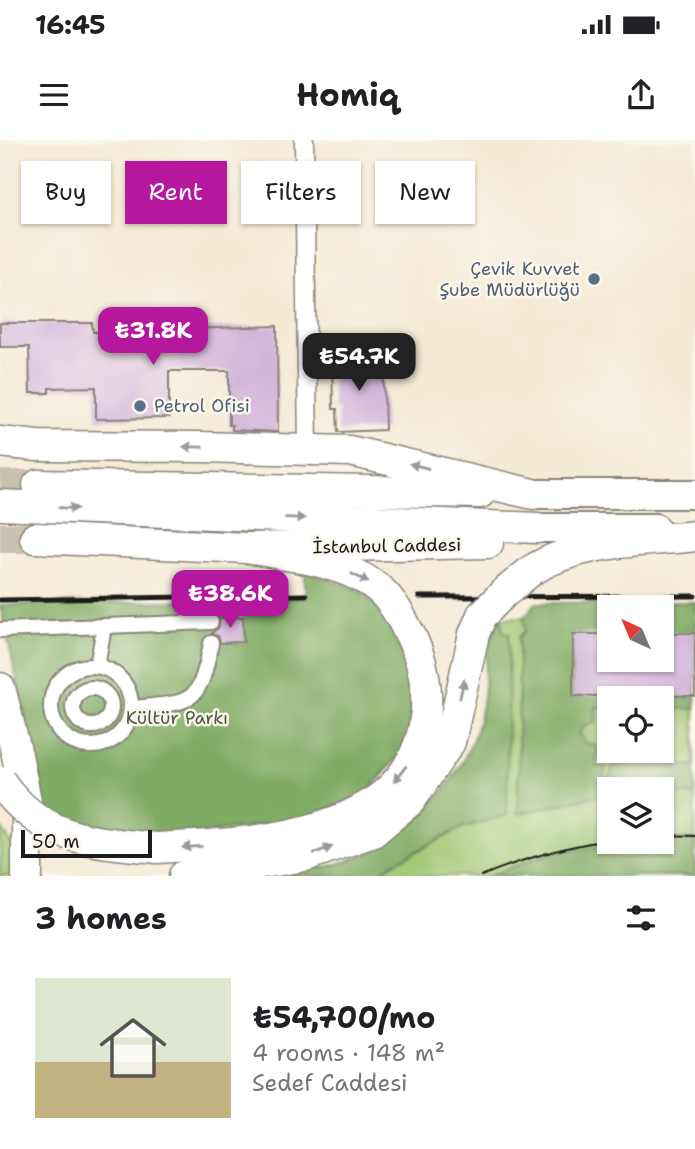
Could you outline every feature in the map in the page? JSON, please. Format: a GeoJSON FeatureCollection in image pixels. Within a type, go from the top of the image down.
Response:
{"type":"FeatureCollection","features":[{"type":"Feature","properties":{"kind":"highway"},"geometry":{"type":"LineString","coordinates":[[0,442],[37,446],[350,451],[533,494]]}},
{"type":"Feature","properties":{"kind":"highway"},"geometry":{"type":"LineString","coordinates":[[38,485],[533,494]]}},
{"type":"Feature","properties":{"kind":"highway"},"geometry":{"type":"LineString","coordinates":[[0,505],[538,528]]}},
{"type":"Feature","properties":{"kind":"highway","name":"İstanbul Caddesi"},"geometry":{"type":"LineString","coordinates":[[35,538],[247,548],[481,544],[514,537],[538,528]]}},
{"type":"Feature","properties":{"kind":"highway"},"geometry":{"type":"LineString","coordinates":[[184,876],[305,856],[373,832],[410,801],[450,742],[474,634],[482,615],[504,593],[552,558],[581,549],[695,536]]}},
{"type":"Feature","properties":{"kind":"highway"},"geometry":{"type":"LineString","coordinates":[[0,781],[19,806],[51,828],[91,841],[157,848],[210,846],[275,837],[334,821],[372,804],[398,779],[416,750],[421,735],[427,707],[426,676],[415,641],[385,594],[365,580],[322,563],[247,548]]}},
{"type":"Feature","properties":{"kind":"highway"},"geometry":{"type":"LineString","coordinates":[[0,688],[27,806],[27,876]]}},
{"type":"Feature","properties":{"kind":"main road"},"geometry":{"type":"LineString","coordinates":[[533,494],[695,494]]}},
{"type":"Feature","properties":{"kind":"main road","name":"İstanbul Caddesi"},"geometry":{"type":"LineString","coordinates":[[538,528],[695,528]]}},
{"type":"Feature","properties":{"kind":"street"},"geometry":{"type":"LineString","coordinates":[[304,140],[308,451]]}},
{"type":"Feature","properties":{"kind":"street"},"geometry":{"type":"LineString","coordinates":[[0,630],[211,622]]}},
{"type":"Feature","properties":{"kind":"street"},"geometry":{"type":"LineString","coordinates":[[95,688],[104,627]]}},
{"type":"Feature","properties":{"kind":"street"},"geometry":{"type":"LineString","coordinates":[[110,712],[131,713],[178,703],[193,695],[204,678],[211,643]]}},
{"type":"Feature","properties":{"kind":"street"},"geometry":{"type":"LineString","coordinates":[[100,666],[114,672],[126,684],[131,713],[116,739],[100,746],[85,746],[65,737],[59,730],[51,713],[53,694],[56,685],[78,667],[100,666]]}},
{"type":"Feature","properties":{"kind":"street"},"geometry":{"type":"LineString","coordinates":[[95,688],[109,698],[110,712],[100,724],[88,725],[75,713],[75,702],[83,691],[95,688]]}},
{"type":"Feature","properties":{"kind":"street"},"geometry":{"type":"LineString","coordinates":[[53,694],[75,702]]}},
{"type":"Feature","properties":{"kind":"street"},"geometry":{"type":"LineString","coordinates":[[85,746],[88,725]]}},
{"type":"Feature","properties":{"kind":"green space","name":"Kültür Parkı"},"geometry":{"type":"Polygon","coordinates":[[[305,572],[358,589],[383,611],[414,681],[408,745],[368,792],[300,821],[182,836],[101,831],[47,814],[0,605],[305,598],[305,572]]]}},
{"type":"Feature","properties":{"kind":"green space"},"geometry":{"type":"Polygon","coordinates":[[[674,602],[695,602],[695,709],[674,708],[674,686],[597,686],[596,723],[586,726],[580,734],[586,743],[597,746],[596,767],[606,767],[604,777],[597,777],[597,796],[518,814],[519,637],[525,631],[524,617],[536,603],[597,603],[597,672],[674,672],[674,602]]]}},
{"type":"Feature","properties":{"kind":"green space"},"geometry":{"type":"Polygon","coordinates":[[[695,612],[695,876],[266,876],[325,867],[368,852],[392,839],[433,803],[464,759],[474,735],[481,710],[488,650],[496,628],[502,618],[524,617],[597,654],[597,672],[674,672],[674,643],[695,612]]]}},
{"type":"Feature","properties":{"kind":"green space"},"geometry":{"type":"Polygon","coordinates":[[[502,618],[503,632],[509,633],[507,815],[462,828],[392,864],[376,876],[266,876],[325,867],[368,852],[392,839],[433,803],[464,759],[474,735],[481,710],[488,650],[502,618]]]}},
{"type":"Feature","properties":{"kind":"green space"},"geometry":{"type":"Polygon","coordinates":[[[695,765],[695,795],[674,795],[674,777],[610,777],[612,766],[695,765]]]}},
{"type":"Feature","properties":{"kind":"green space"},"geometry":{"type":"Polygon","coordinates":[[[0,826],[13,846],[13,876],[0,876],[0,826]]]}},
{"type":"Feature","properties":{"kind":"green space"},"geometry":{"type":"Polygon","coordinates":[[[674,839],[695,839],[695,876],[488,876],[550,853],[597,847],[597,854],[674,854],[674,839]]]}},
{"type":"Feature","properties":{"kind":"building"},"geometry":{"type":"Polygon","coordinates":[[[0,323],[92,323],[93,332],[277,326],[278,432],[232,430],[232,425],[229,425],[229,371],[169,371],[169,418],[96,419],[96,387],[49,388],[49,393],[30,393],[29,347],[0,347],[0,323]]]}},
{"type":"Feature","properties":{"kind":"building"},"geometry":{"type":"Polygon","coordinates":[[[383,356],[385,430],[338,432],[337,409],[333,409],[332,358],[383,356]]]}},
{"type":"Feature","properties":{"kind":"building"},"geometry":{"type":"Polygon","coordinates":[[[243,617],[244,642],[220,643],[218,636],[211,634],[219,627],[219,618],[243,617]]]}},
{"type":"Feature","properties":{"kind":"building"},"geometry":{"type":"Polygon","coordinates":[[[674,633],[695,633],[695,696],[674,696],[674,686],[597,686],[597,696],[573,696],[573,634],[597,634],[597,672],[674,672],[674,633]]]}},
{"type":"Feature","properties":{"kind":"tunnel"},"geometry":{"type":"LineString","coordinates":[[0,485],[38,485]]}},
{"type":"Feature","properties":{"kind":"tunnel"},"geometry":{"type":"LineString","coordinates":[[0,538],[35,538]]}},
{"type":"Feature","properties":{"kind":"tram line"},"geometry":{"type":"LineString","coordinates":[[674,835],[695,836]]}},
{"type":"Feature","properties":{"kind":"tram line"},"geometry":{"type":"LineString","coordinates":[[481,876],[544,854],[597,842]]}},
{"type":"Feature","properties":{"kind":"railway"},"geometry":{"type":"LineString","coordinates":[[0,600],[306,595]]}},
{"type":"Feature","properties":{"kind":"railway"},"geometry":{"type":"LineString","coordinates":[[419,597],[695,596]]}},
{"type":"Feature","properties":{"kind":"place","name":"Çevik Kuvvet Şube Müdürlüğü"},"geometry":{"type":"Point","coordinates":[594,279]}},
{"type":"Feature","properties":{"kind":"place","name":"Petrol Ofisi"},"geometry":{"type":"Point","coordinates":[140,406]}}]}
